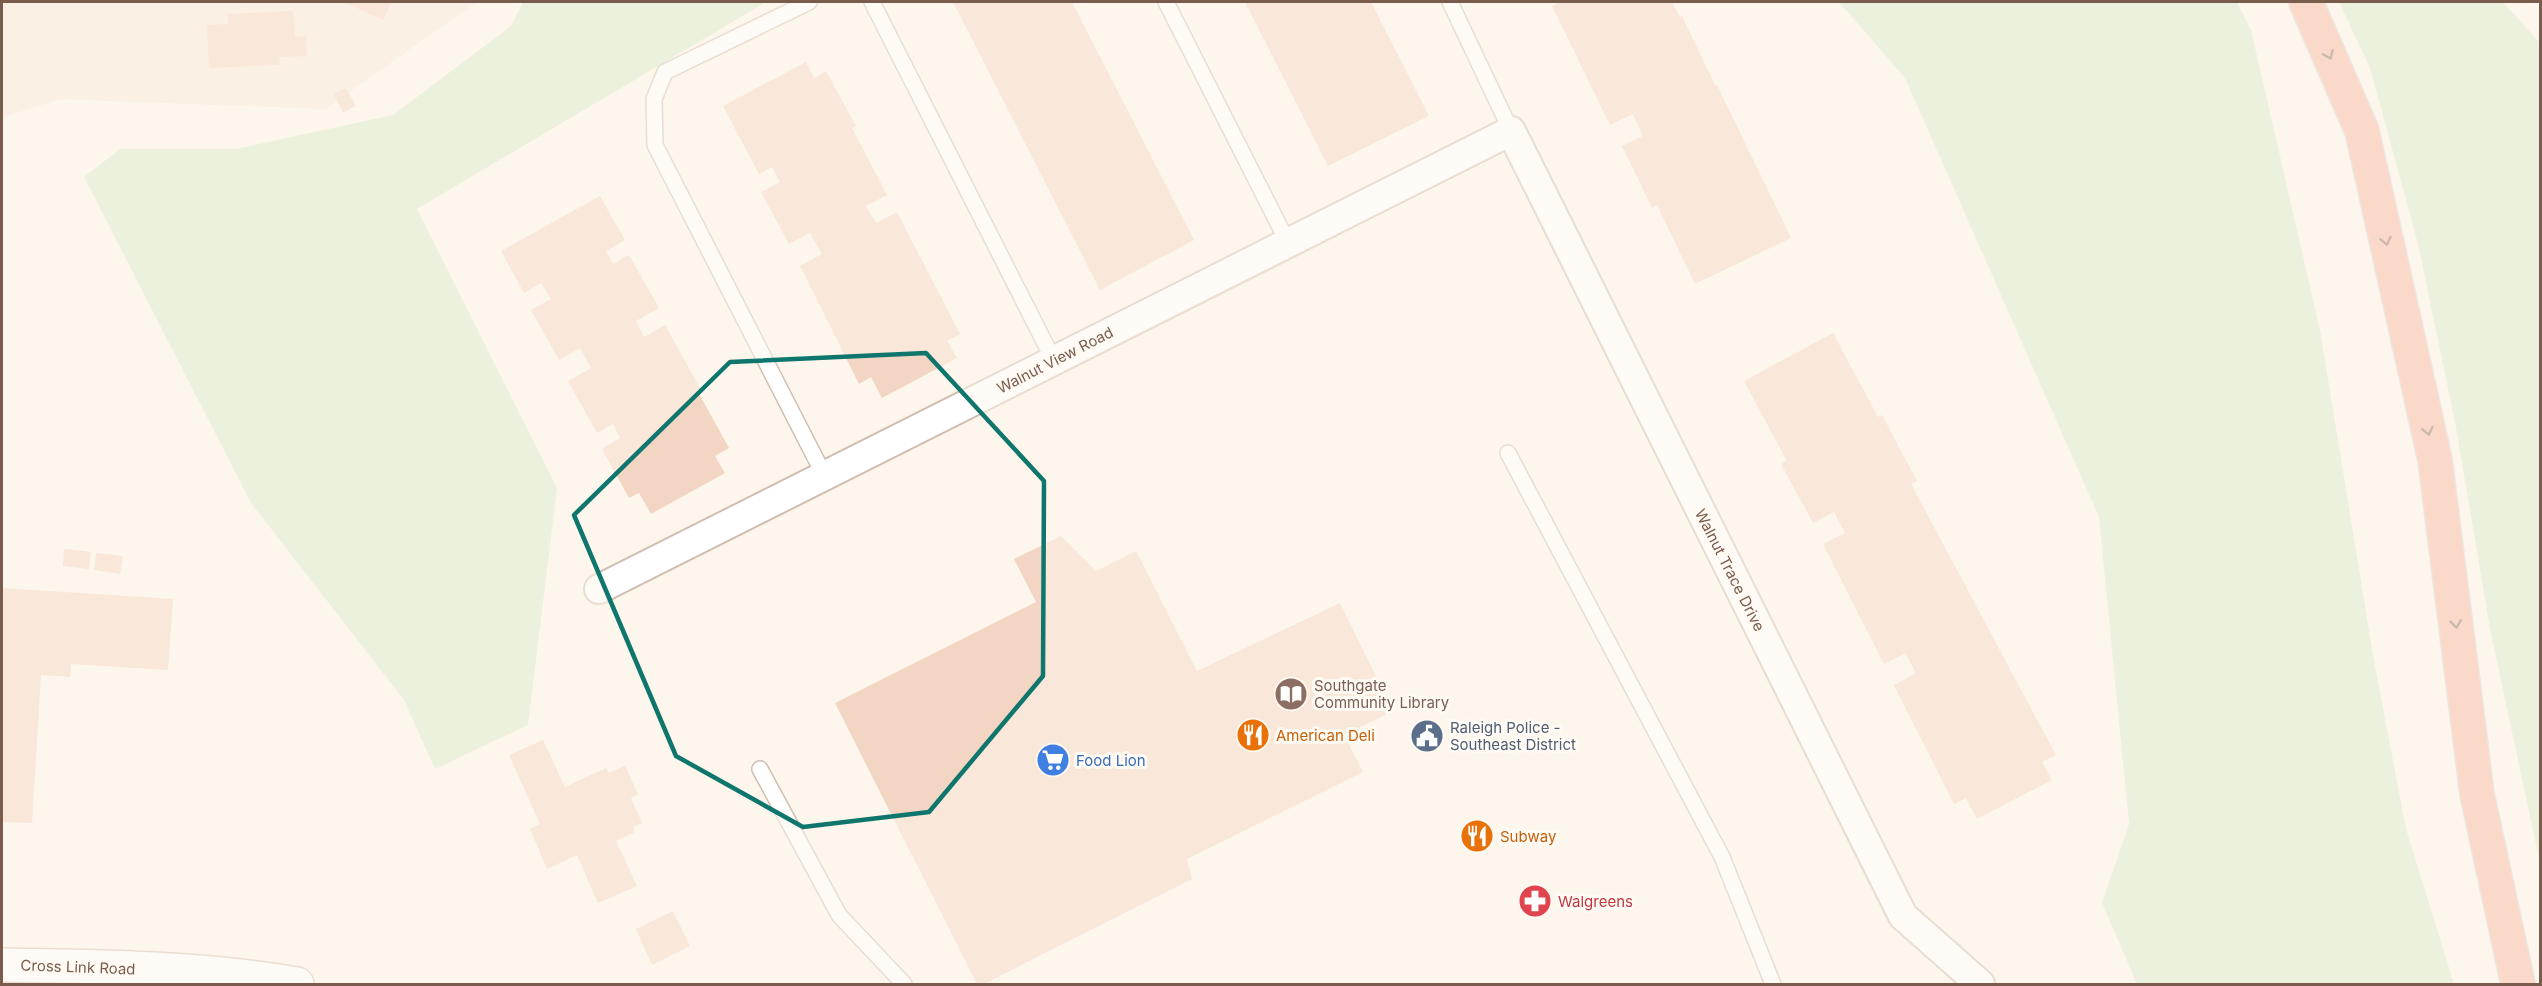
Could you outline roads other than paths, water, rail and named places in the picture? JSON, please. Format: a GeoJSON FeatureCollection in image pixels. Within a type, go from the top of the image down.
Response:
{"type":"FeatureCollection","features":[{"type":"Feature","properties":{"kind":"highway"},"geometry":{"type":"LineString","coordinates":[[2306,2],[2362,131],[2435,460],[2477,794],[2518,984]]}},
{"type":"Feature","properties":{"kind":"street","name":"Walnut View Road"},"geometry":{"type":"LineString","coordinates":[[599,589],[1511,131]]}},
{"type":"Feature","properties":{"kind":"street","name":"Walnut Trace Drive"},"geometry":{"type":"LineString","coordinates":[[1511,131],[1903,916],[1980,984]]}},
{"type":"Feature","properties":{"kind":"street","name":"Cross Link Road"},"geometry":{"type":"LineString","coordinates":[[2,965],[106,968],[256,977],[297,984]]}},
{"type":"Feature","properties":{"kind":"lane"},"geometry":{"type":"LineString","coordinates":[[809,2],[664,72],[654,99],[655,145],[824,476]]}},
{"type":"Feature","properties":{"kind":"lane"},"geometry":{"type":"LineString","coordinates":[[872,2],[1054,361]]}},
{"type":"Feature","properties":{"kind":"lane"},"geometry":{"type":"LineString","coordinates":[[1166,2],[1288,243]]}},
{"type":"Feature","properties":{"kind":"lane"},"geometry":{"type":"LineString","coordinates":[[1450,2],[1511,131]]}},
{"type":"Feature","properties":{"kind":"lane"},"geometry":{"type":"LineString","coordinates":[[1508,453],[1722,857],[1773,984]]}},
{"type":"Feature","properties":{"kind":"lane"},"geometry":{"type":"LineString","coordinates":[[760,769],[839,915],[904,984]]}},
{"type":"Feature","properties":{"kind":"place","name":"Southgate Community Library"},"geometry":{"type":"Point","coordinates":[1291,694]}},
{"type":"Feature","properties":{"kind":"place","name":"American Deli"},"geometry":{"type":"Point","coordinates":[1253,735]}},
{"type":"Feature","properties":{"kind":"place","name":"Raleigh Police - Southeast District"},"geometry":{"type":"Point","coordinates":[1427,736]}},
{"type":"Feature","properties":{"kind":"place","name":"Food Lion"},"geometry":{"type":"Point","coordinates":[1053,760]}},
{"type":"Feature","properties":{"kind":"place","name":"Subway"},"geometry":{"type":"Point","coordinates":[1477,836]}},
{"type":"Feature","properties":{"kind":"place","name":"Walgreens"},"geometry":{"type":"Point","coordinates":[1535,901]}}]}
